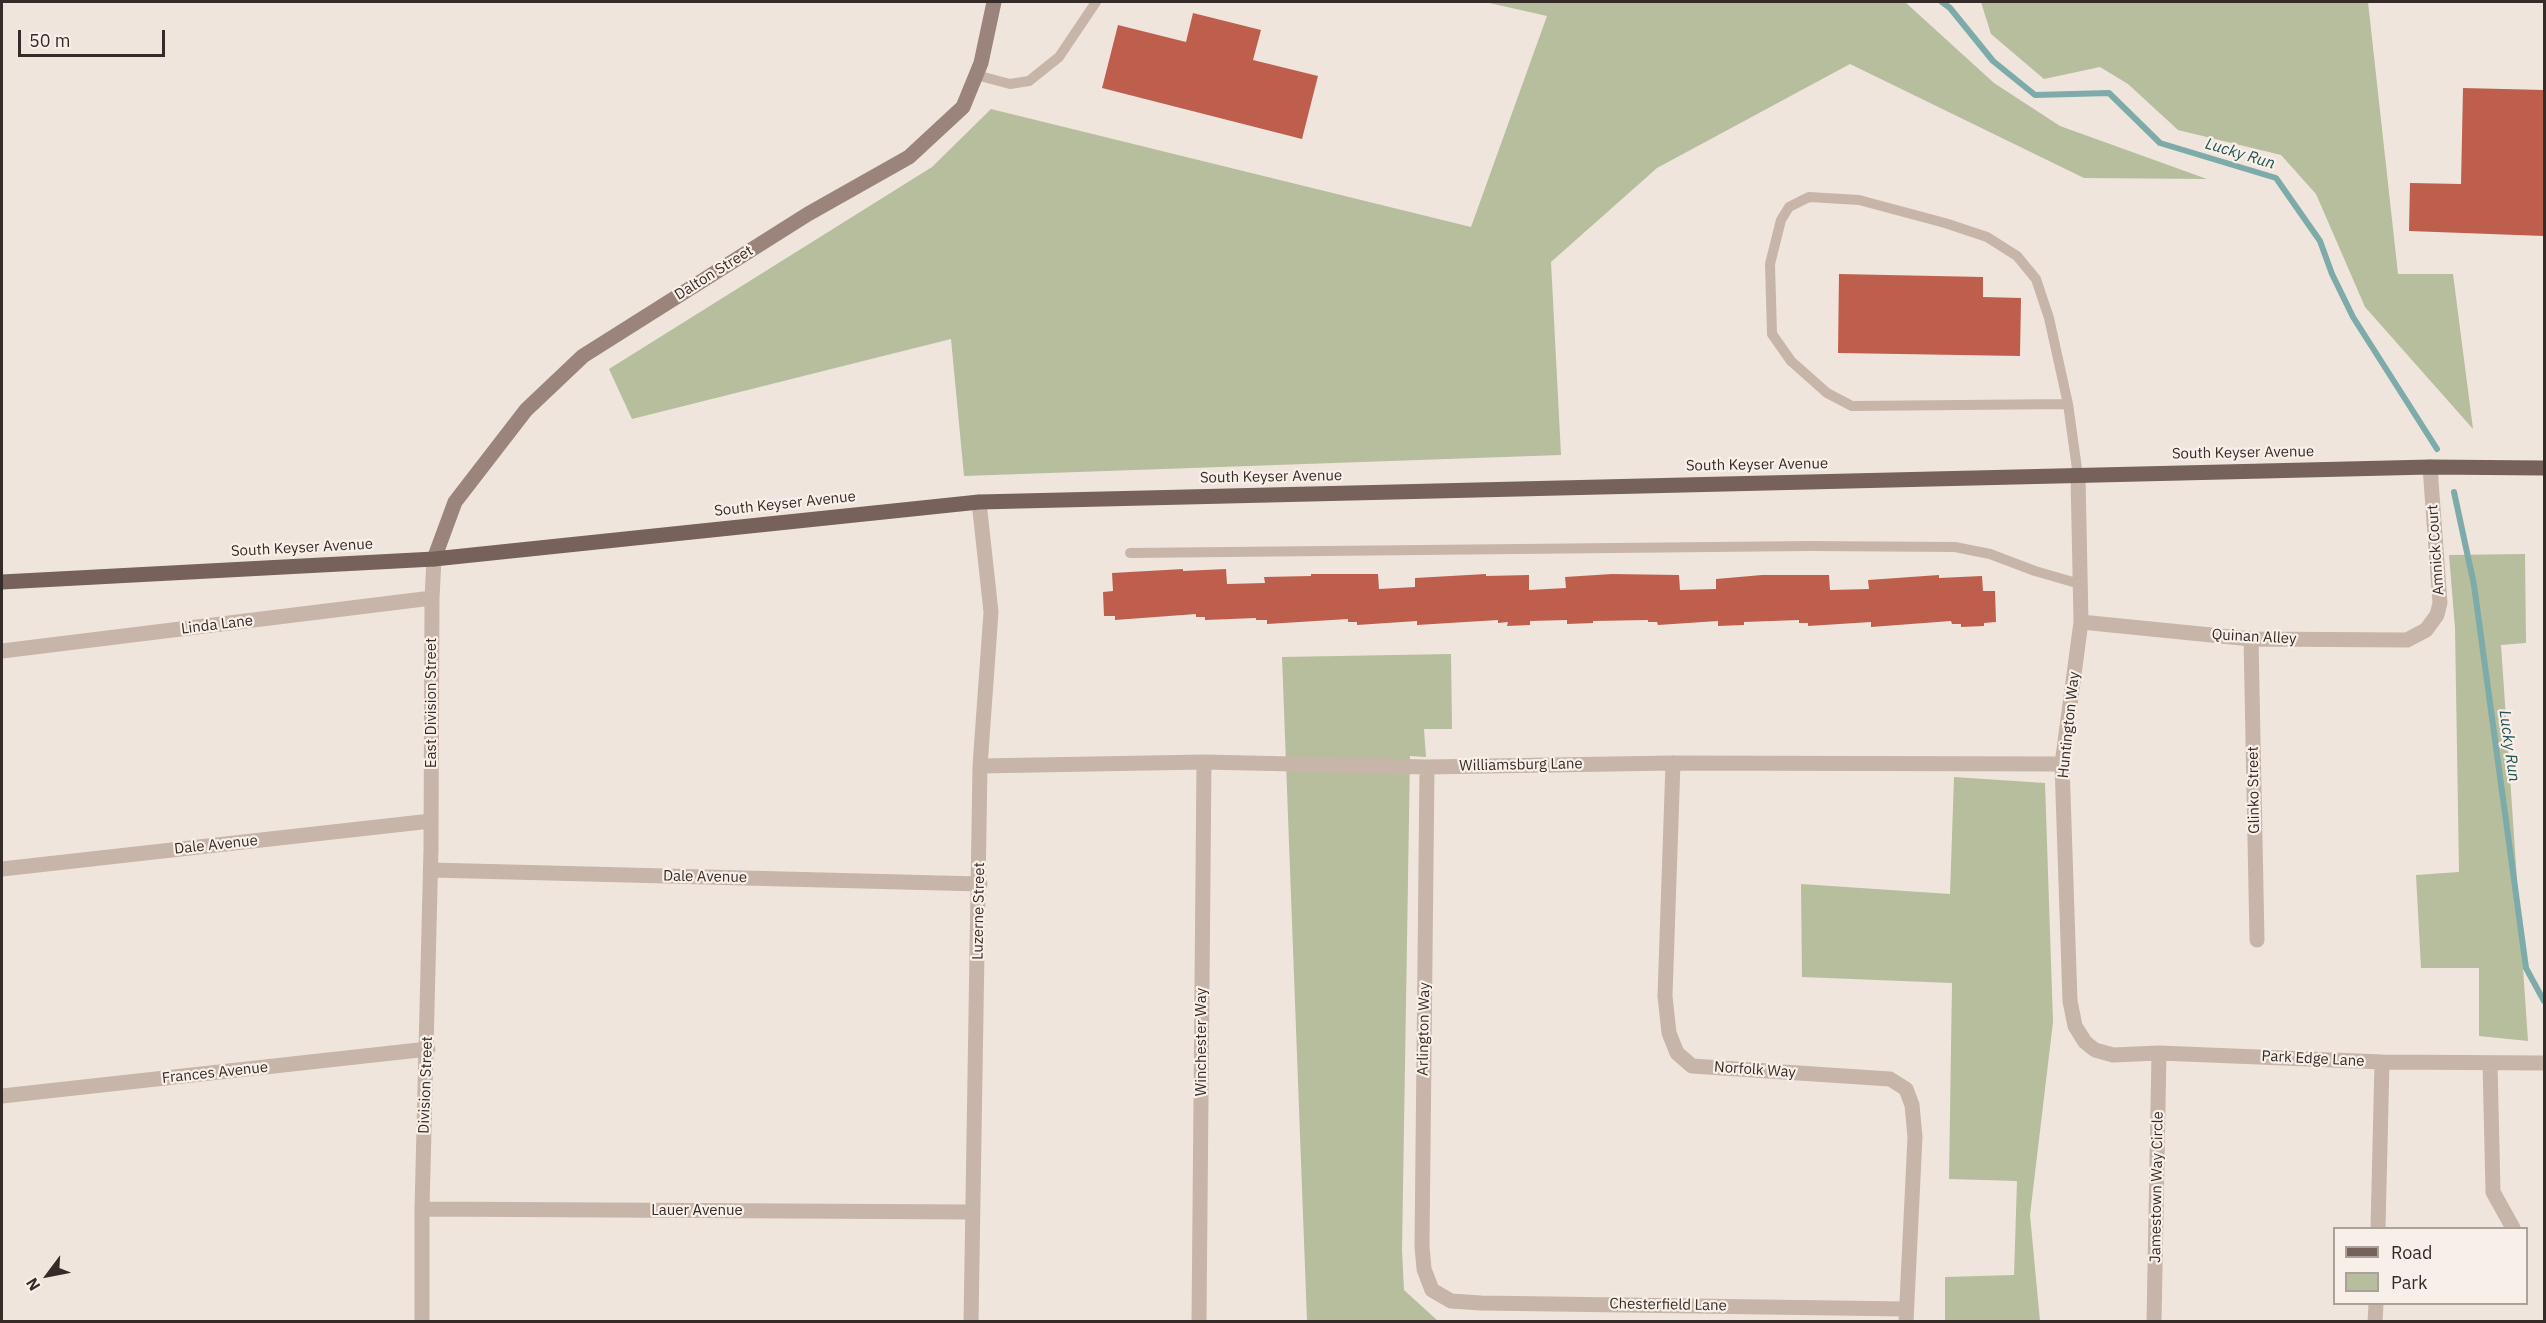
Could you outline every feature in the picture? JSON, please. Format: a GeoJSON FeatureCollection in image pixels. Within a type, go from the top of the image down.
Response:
{"type":"FeatureCollection","features":[{"type":"Feature","properties":{"kind":"main road","name":"South Keyser Avenue"},"geometry":{"type":"LineString","coordinates":[[2,582],[434,559],[979,502],[2430,466],[2544,468]]}},
{"type":"Feature","properties":{"kind":"street","name":"Dalton Street"},"geometry":{"type":"LineString","coordinates":[[434,559],[455,502],[526,410],[583,356],[808,214],[909,157],[963,107],[976,75],[991,25],[994,2]]}},
{"type":"Feature","properties":{"kind":"street","name":"Amnick Court"},"geometry":{"type":"LineString","coordinates":[[2426,630],[2437,615],[2440,603],[2430,466]]}},
{"type":"Feature","properties":{"kind":"street","name":"Huntington Way"},"geometry":{"type":"LineString","coordinates":[[2079,476],[2081,622],[2062,764],[2070,1001],[2074,1026],[2085,1042]]}},
{"type":"Feature","properties":{"kind":"street","name":"Luzerne Street"},"geometry":{"type":"LineString","coordinates":[[971,1322],[980,884],[980,766],[991,612],[979,502]]}},
{"type":"Feature","properties":{"kind":"street","name":"East Division Street"},"geometry":{"type":"LineString","coordinates":[[431,848],[434,559]]}},
{"type":"Feature","properties":{"kind":"street","name":"Linda Lane"},"geometry":{"type":"LineString","coordinates":[[2,651],[432,598]]}},
{"type":"Feature","properties":{"kind":"street","name":"Quinan Alley"},"geometry":{"type":"LineString","coordinates":[[2081,622],[2251,639],[2407,640],[2426,630]]}},
{"type":"Feature","properties":{"kind":"street","name":"Glinko Street"},"geometry":{"type":"LineString","coordinates":[[2251,639],[2257,940]]}},
{"type":"Feature","properties":{"kind":"street","name":"Williamsburg Lane"},"geometry":{"type":"LineString","coordinates":[[980,766],[1204,762],[1427,767],[1673,763],[2062,764]]}},
{"type":"Feature","properties":{"kind":"street","name":"Winchester Way"},"geometry":{"type":"LineString","coordinates":[[1199,1322],[1204,762]]}},
{"type":"Feature","properties":{"kind":"street","name":"Norfolk Way"},"geometry":{"type":"LineString","coordinates":[[1673,763],[1665,996],[1669,1033],[1677,1053],[1692,1066],[1890,1079],[1906,1089],[1912,1105],[1915,1137],[1906,1315]]}},
{"type":"Feature","properties":{"kind":"street","name":"Arlington Way"},"geometry":{"type":"LineString","coordinates":[[1427,767],[1422,1246],[1424,1269],[1432,1290]]}},
{"type":"Feature","properties":{"kind":"street","name":"Dale Avenue"},"geometry":{"type":"LineString","coordinates":[[2,869],[431,821]]}},
{"type":"Feature","properties":{"kind":"street","name":"Division Street"},"geometry":{"type":"LineString","coordinates":[[422,1322],[422,1209],[428,1049],[431,848]]}},
{"type":"Feature","properties":{"kind":"street","name":"Dale Avenue"},"geometry":{"type":"LineString","coordinates":[[431,870],[980,884]]}},
{"type":"Feature","properties":{"kind":"street","name":"Park Edge Lane"},"geometry":{"type":"LineString","coordinates":[[2085,1042],[2095,1050],[2112,1055],[2159,1053],[2382,1062],[2544,1063]]}},
{"type":"Feature","properties":{"kind":"street","name":"Frances Avenue"},"geometry":{"type":"LineString","coordinates":[[2,1096],[428,1049]]}},
{"type":"Feature","properties":{"kind":"street","name":"Jamestown Way Circle"},"geometry":{"type":"LineString","coordinates":[[2154,1322],[2159,1053]]}},
{"type":"Feature","properties":{"kind":"street"},"geometry":{"type":"LineString","coordinates":[[2378,1227],[2382,1062]]}},
{"type":"Feature","properties":{"kind":"street"},"geometry":{"type":"LineString","coordinates":[[2490,1063],[2493,1192],[2512,1227]]}},
{"type":"Feature","properties":{"kind":"street","name":"Lauer Avenue"},"geometry":{"type":"LineString","coordinates":[[422,1209],[972,1212]]}},
{"type":"Feature","properties":{"kind":"street","name":"Chesterfield Lane"},"geometry":{"type":"LineString","coordinates":[[1432,1290],[1451,1301],[1481,1303],[1906,1315]]}},
{"type":"Feature","properties":{"kind":"street"},"geometry":{"type":"LineString","coordinates":[[2375,1322],[2376,1305]]}},
{"type":"Feature","properties":{"kind":"lane"},"geometry":{"type":"LineString","coordinates":[[976,75],[1010,84],[1029,81],[1059,57],[1096,2]]}},
{"type":"Feature","properties":{"kind":"lane"},"geometry":{"type":"LineString","coordinates":[[2068,404],[1852,406],[1827,393],[1791,362],[1772,334],[1770,264],[1781,220],[1789,207],[1809,197],[1859,200],[1946,223],[1987,237],[2017,256],[2036,279],[2049,318],[2068,404],[2079,476]]}},
{"type":"Feature","properties":{"kind":"lane"},"geometry":{"type":"LineString","coordinates":[[1130,553],[1809,546],[1955,547],[1990,554],[2034,572],[2080,585]]}},
{"type":"Feature","properties":{"kind":"green space"},"geometry":{"type":"Polygon","coordinates":[[[1485,2],[1905,2],[1994,83],[2060,126],[2207,179],[2084,178],[1850,64],[1657,168],[1551,262],[1561,455],[964,476],[951,339],[632,419],[609,369],[932,167],[991,109],[1471,227],[1547,16],[1485,2]]]}},
{"type":"Feature","properties":{"kind":"green space"},"geometry":{"type":"Polygon","coordinates":[[[1981,2],[2368,2],[2398,274],[2453,274],[2473,429],[2365,307],[2316,194],[2281,155],[2178,130],[2128,84],[2100,67],[2044,79],[1991,34],[1981,2]]]}},
{"type":"Feature","properties":{"kind":"green space"},"geometry":{"type":"Polygon","coordinates":[[[2525,554],[2526,643],[2501,645],[2528,1041],[2479,1036],[2479,968],[2421,968],[2416,875],[2459,872],[2455,628],[2449,555],[2525,554]]]}},
{"type":"Feature","properties":{"kind":"green space"},"geometry":{"type":"Polygon","coordinates":[[[1451,654],[1452,729],[1424,729],[1426,757],[1410,756],[1402,1250],[1404,1290],[1438,1321],[1307,1321],[1282,657],[1451,654]]]}},
{"type":"Feature","properties":{"kind":"green space"},"geometry":{"type":"Polygon","coordinates":[[[1954,777],[2045,783],[2053,1022],[2030,1215],[2040,1321],[1945,1321],[1945,1277],[2014,1275],[2017,1181],[1949,1179],[1952,983],[1802,977],[1801,884],[1950,894],[1954,777]]]}},
{"type":"Feature","properties":{"kind":"building"},"geometry":{"type":"Polygon","coordinates":[[[1193,13],[1261,30],[1253,60],[1318,76],[1302,139],[1102,88],[1118,25],[1186,42],[1193,13]]]}},
{"type":"Feature","properties":{"kind":"building"},"geometry":{"type":"Polygon","coordinates":[[[2463,88],[2544,90],[2544,236],[2409,231],[2410,183],[2461,184],[2463,88]]]}},
{"type":"Feature","properties":{"kind":"building"},"geometry":{"type":"Polygon","coordinates":[[[1839,274],[1983,277],[1983,297],[2021,298],[2020,356],[1838,353],[1839,274]]]}},
{"type":"Feature","properties":{"kind":"building"},"geometry":{"type":"Polygon","coordinates":[[[1183,569],[1183,571],[1226,569],[1227,584],[1265,583],[1264,577],[1378,574],[1379,589],[1415,587],[1415,578],[1486,574],[1486,576],[1529,575],[1529,590],[1566,588],[1565,577],[1612,574],[1679,575],[1680,590],[1716,589],[1716,579],[1762,575],[1829,575],[1830,590],[1869,589],[1868,580],[1939,575],[1939,578],[1982,576],[1983,591],[1995,591],[1996,622],[1984,623],[1984,626],[1961,627],[1961,624],[1952,624],[1951,621],[1871,627],[1871,622],[1808,626],[1808,623],[1799,623],[1799,620],[1744,622],[1744,625],[1718,626],[1718,621],[1658,625],[1657,622],[1648,622],[1648,620],[1567,624],[1567,620],[1530,621],[1530,625],[1507,626],[1508,622],[1498,623],[1498,620],[1417,625],[1417,621],[1357,625],[1357,622],[1348,622],[1348,619],[1267,624],[1267,620],[1256,620],[1256,618],[1205,620],[1205,617],[1196,617],[1196,614],[1115,620],[1115,616],[1104,616],[1103,592],[1113,591],[1112,573],[1183,569]]]}},
{"type":"Feature","properties":{"kind":"waterway","name":"Lucky Run"},"geometry":{"type":"LineString","coordinates":[[1942,2],[1950,8],[1993,61],[2035,95],[2109,93],[2160,143],[2276,178],[2320,241],[2332,274],[2353,317],[2437,449]]}},
{"type":"Feature","properties":{"kind":"waterway","name":"Lucky Run"},"geometry":{"type":"LineString","coordinates":[[2454,492],[2474,585],[2526,968],[2544,1001]]}}]}
